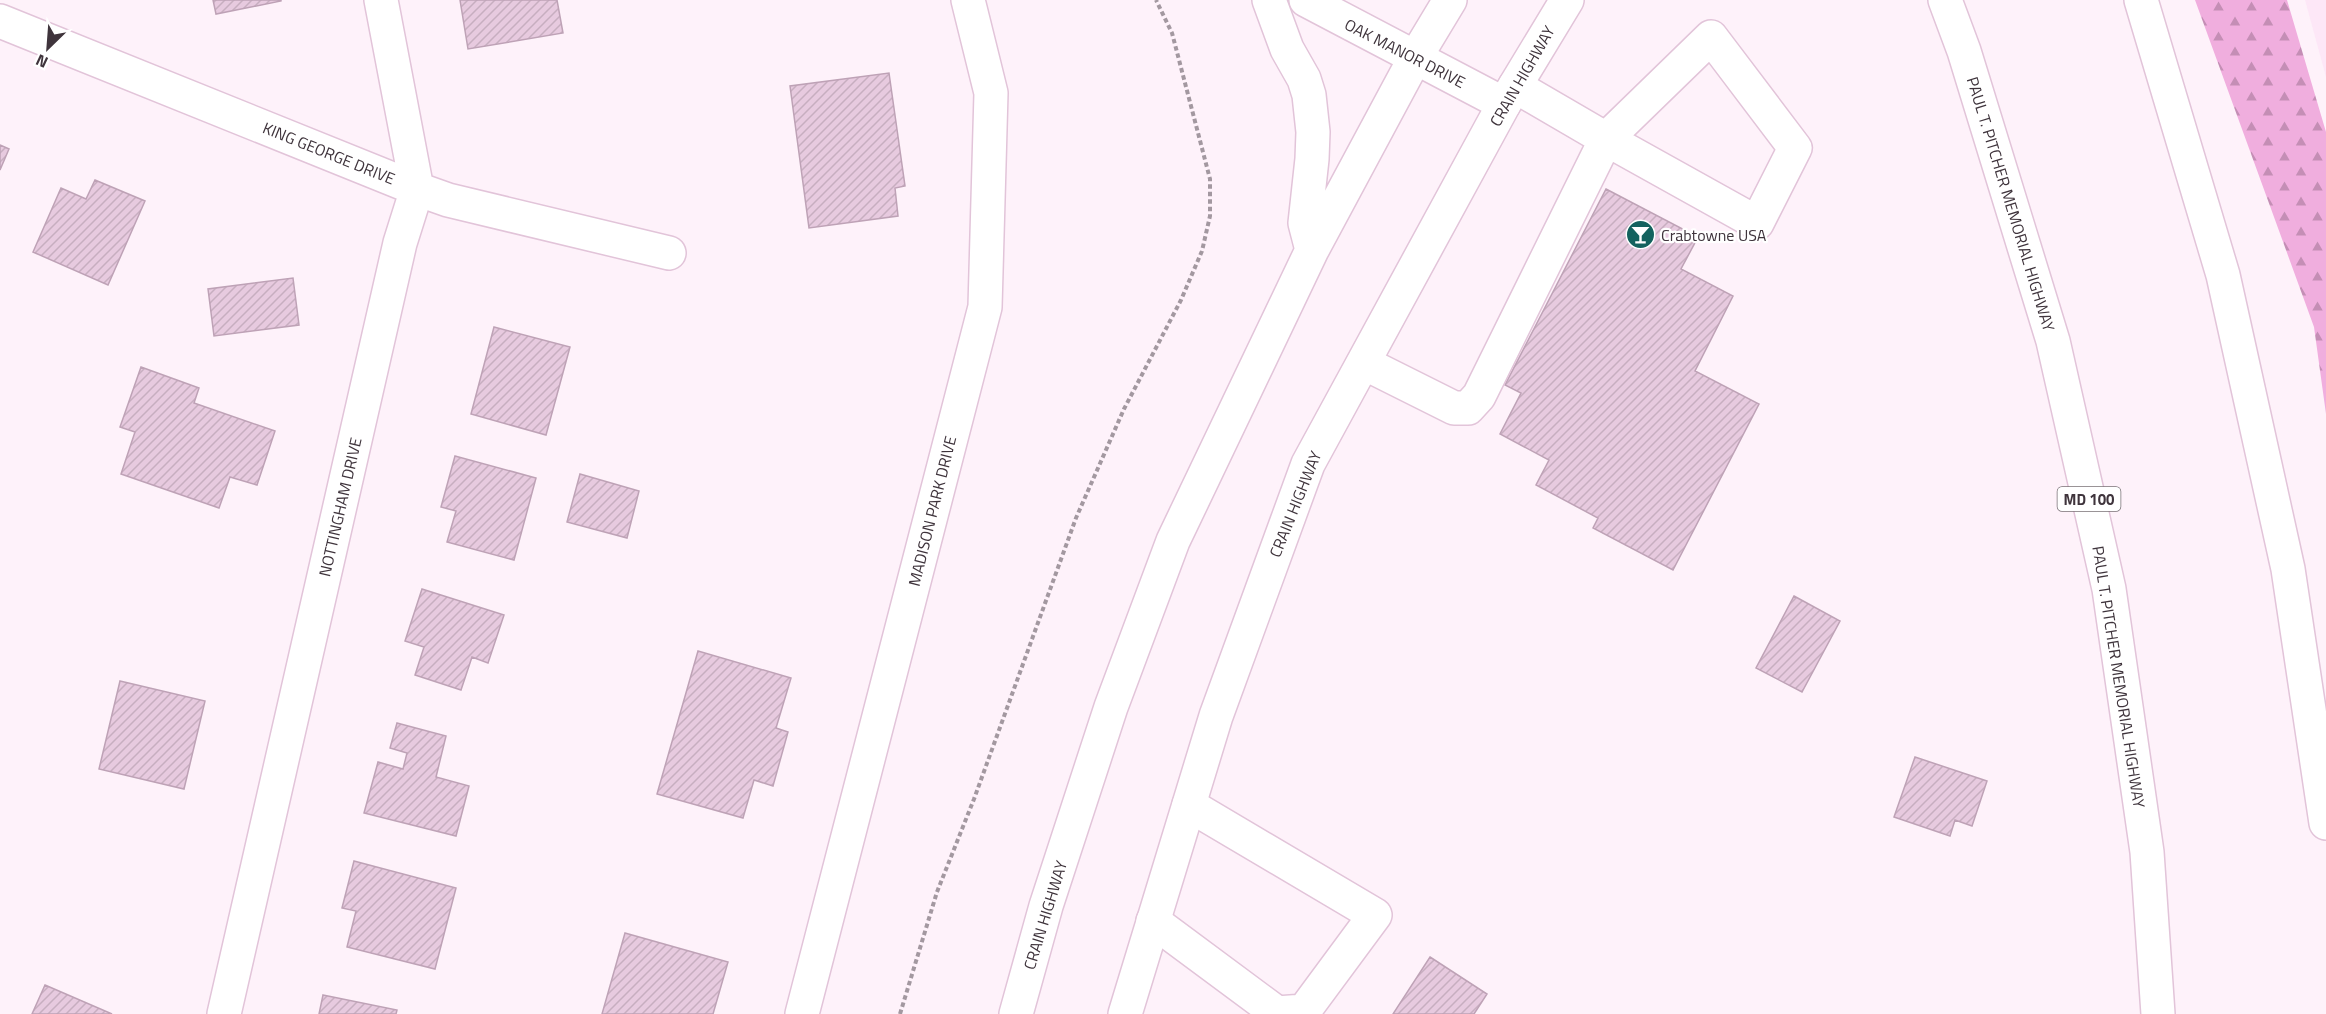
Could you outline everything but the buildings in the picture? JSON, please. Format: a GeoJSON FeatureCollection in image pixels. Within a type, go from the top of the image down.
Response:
{"type":"FeatureCollection","features":[{"type":"Feature","properties":{"kind":"main road","name":"NOTTINGHAM DRIVE"},"geometry":{"type":"LineString","coordinates":[[224,1014],[400,243],[417,189],[381,0]]}},
{"type":"Feature","properties":{"kind":"main road","name":"MADISON PARK DRIVE"},"geometry":{"type":"LineString","coordinates":[[802,1014],[985,307],[991,93],[968,0]]}},
{"type":"Feature","properties":{"kind":"main road"},"geometry":{"type":"LineString","coordinates":[[1269,0],[1287,49],[1304,79],[1309,94],[1313,132],[1305,223],[1312,250]]}},
{"type":"Feature","properties":{"kind":"main road","name":"OAK MANOR DRIVE"},"geometry":{"type":"LineString","coordinates":[[1306,0],[1415,57],[1510,95],[1606,139],[1758,223],[1795,148],[1711,37],[1606,139]]}},
{"type":"Feature","properties":{"kind":"main road","name":"CRAIN HIGHWAY"},"geometry":{"type":"LineString","coordinates":[[1016,1014],[1046,906],[1111,707],[1173,541],[1312,250],[1415,57],[1450,0]]}},
{"type":"Feature","properties":{"kind":"main road","name":"CRAIN HIGHWAY"},"geometry":{"type":"LineString","coordinates":[[1125,1014],[1216,716],[1308,464],[1510,95],[1567,0]]}},
{"type":"Feature","properties":{"kind":"main road","name":"PAUL T. PITCHER MEMORIAL HIGHWAY"},"geometry":{"type":"LineString","coordinates":[[1945,0],[1964,51],[2053,341],[2109,589],[2147,852],[2158,1014]]}},
{"type":"Feature","properties":{"kind":"main road"},"geometry":{"type":"LineString","coordinates":[[2141,0],[2226,286],[2288,568],[2326,823]]}},
{"type":"Feature","properties":{"kind":"main road","name":"KING GEORGE DRIVE"},"geometry":{"type":"LineString","coordinates":[[0,21],[448,200],[669,253]]}},
{"type":"Feature","properties":{"kind":"main road"},"geometry":{"type":"LineString","coordinates":[[1364,363],[1454,408],[1468,408],[1479,396],[1606,139]]}},
{"type":"Feature","properties":{"kind":"main road"},"geometry":{"type":"LineString","coordinates":[[1153,921],[1277,1013],[1304,1011],[1375,915],[1189,805]]}},
{"type":"Feature","properties":{"kind":"path"},"geometry":{"type":"LineString","coordinates":[[900,1014],[938,892],[1076,518],[1124,409],[1181,300],[1202,251],[1210,216],[1210,179],[1172,33],[1155,0]]}},
{"type":"Feature","properties":{"kind":"shaded area"},"geometry":{"type":"Polygon","coordinates":[[[2305,0],[2326,0],[2326,77],[2305,0]]]}},
{"type":"Feature","properties":{"kind":"green space"},"geometry":{"type":"Polygon","coordinates":[[[2195,0],[2287,0],[2326,132],[2326,414],[2314,327],[2195,0]]]}},
{"type":"Feature","properties":{"kind":"place","name":"Crabtowne USA"},"geometry":{"type":"Point","coordinates":[1640,235]}}]}
